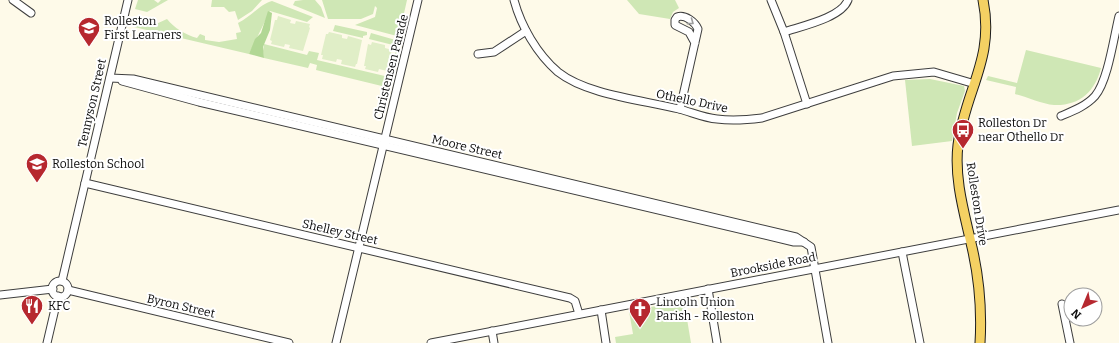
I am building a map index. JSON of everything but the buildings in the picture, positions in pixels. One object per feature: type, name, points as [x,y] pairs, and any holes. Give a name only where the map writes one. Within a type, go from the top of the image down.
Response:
[{"type":"main road","name":"Rolleston Drive","points":[[980,343],[979,288],[959,183],[957,155],[962,122],[976,84],[986,43],[986,22],[983,0]]},
{"type":"street","points":[[13,0],[31,13]]},
{"type":"street","name":"Tennyson Street","points":[[62,281],[128,0]]},
{"type":"street","name":"Christensen Parade","points":[[336,343],[418,0]]},
{"type":"street","name":"Othello Drive","points":[[514,0],[526,31],[538,51],[558,72],[589,89],[680,109],[714,119],[740,121],[762,118],[893,76],[908,73],[934,72],[976,84]]},
{"type":"street","points":[[771,0],[784,32],[807,104]]},
{"type":"street","points":[[784,32],[832,16],[845,7],[848,0]]},
{"type":"street","points":[[1061,116],[1082,107],[1098,92],[1104,77],[1119,16]]},
{"type":"street","points":[[478,54],[494,52],[526,31]]},
{"type":"street","points":[[680,109],[695,43]]},
{"type":"street","name":"Moore Street","points":[[110,78],[120,80],[133,79],[384,142],[796,236],[807,242],[811,247],[828,343]]},
{"type":"street","name":"Shelley Street","points":[[84,183],[570,298],[576,303],[578,314]]},
{"type":"street","name":"Brookside Road","points":[[432,343],[1119,210]]},
{"type":"street","points":[[902,252],[920,343]]},
{"type":"street","points":[[62,281],[66,284],[68,290],[65,295],[58,296],[52,289],[54,284],[62,281]]},
{"type":"street","points":[[0,296],[52,289]]},
{"type":"street","points":[[708,289],[717,343]]},
{"type":"street","name":"Byron Street","points":[[68,290],[289,343]]},
{"type":"street","points":[[47,343],[58,296]]},
{"type":"street","points":[[1062,304],[1070,343]]},
{"type":"street","points":[[601,310],[606,343]]},
{"type":"street","points":[[492,331],[494,343]]},
{"type":"green space","points":[[138,0],[154,0],[158,3],[161,0],[168,0],[147,12],[135,9]]},
{"type":"green space","points":[[212,0],[262,0],[252,11],[238,20],[235,11],[229,12],[224,7],[211,7]]},
{"type":"green space","points":[[315,0],[321,7],[325,18],[293,5],[295,1]]},
{"type":"green space","points":[[322,0],[407,0],[400,31],[396,28],[395,29],[399,34],[397,36],[355,25],[375,17],[377,8],[375,6],[373,14],[361,19],[328,19]]},
{"type":"green space","points":[[627,0],[675,0],[679,8],[673,12],[670,19],[639,14]]},
{"type":"green space","points":[[272,1],[313,17],[307,22],[270,11],[249,54],[134,27],[132,24],[133,19],[156,24],[167,19],[180,31],[189,35],[197,38],[200,34],[205,36],[205,40],[219,42],[237,39],[236,33],[241,32],[238,23],[263,5]]},
{"type":"green space","points":[[268,11],[272,13],[270,30],[263,47],[264,58],[249,54],[255,39],[261,33]]},
{"type":"green space","points":[[278,16],[291,20],[290,23],[295,24],[296,21],[310,24],[303,51],[289,48],[290,45],[285,44],[284,47],[271,44],[272,41],[270,40],[275,20],[277,20]]},
{"type":"green space","points":[[335,25],[367,32],[367,35],[363,36],[363,38],[333,31]]},
{"type":"green space","points":[[329,32],[342,35],[342,38],[347,39],[348,36],[362,40],[355,67],[341,64],[342,60],[337,59],[336,62],[322,59],[323,55],[321,55],[326,34]]},
{"type":"green space","points":[[371,33],[399,41],[390,88],[316,70],[317,65],[310,63],[308,68],[264,58],[264,44],[307,55],[309,51],[319,53],[317,60],[389,77],[397,46],[369,39]]},
{"type":"green space","points":[[372,42],[385,45],[385,48],[392,50],[387,71],[379,69],[378,72],[365,69],[366,66],[364,66],[368,44],[371,45]]},
{"type":"green space","points":[[1026,50],[1101,68],[1095,84],[1085,96],[1063,105],[1040,102],[1015,94],[1016,87],[986,80],[988,76],[1017,83]]},
{"type":"green space","points":[[930,79],[964,86],[965,91],[957,113],[952,141],[912,146],[905,80]]},
{"type":"green space","points":[[684,301],[691,343],[616,343],[615,337],[633,334],[629,311]]},
{"type":"place","name":"Rolleston First Learners","points":[[89,48]]},
{"type":"place","name":"Rolleston Dr near Othello Dr","points":[[963,150]]},
{"type":"place","name":"Rolleston School","points":[[37,184]]},
{"type":"place","name":"KFC","points":[[32,326]]},
{"type":"place","name":"Lincoln Union Parish - Rolleston","points":[[640,328]]}]
